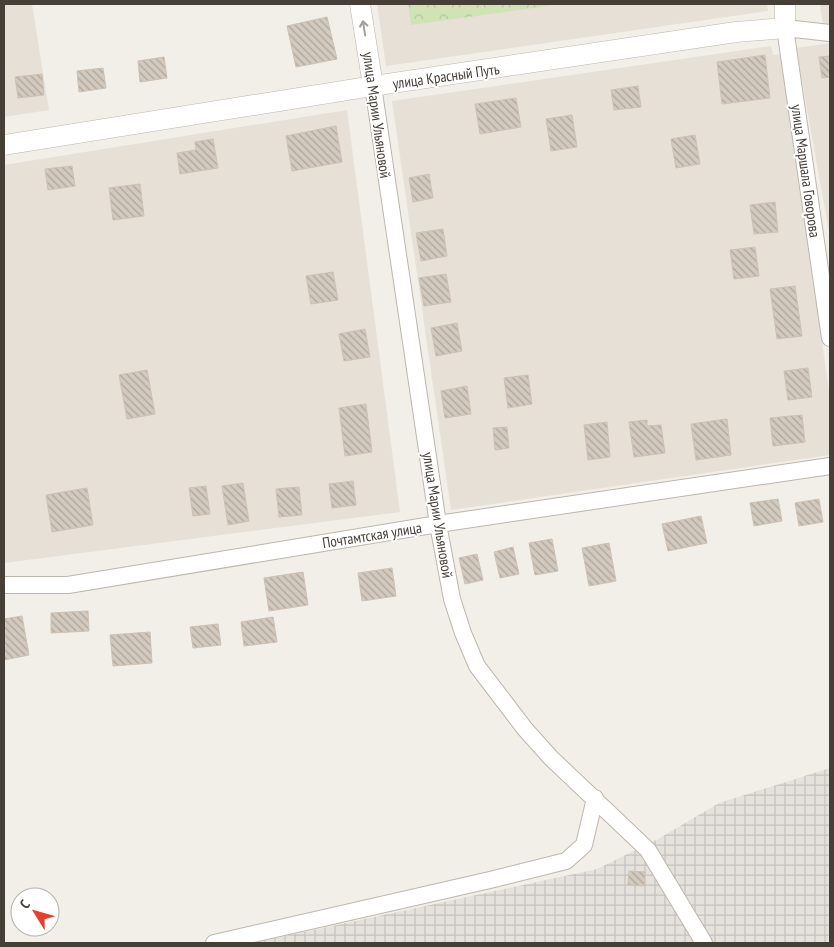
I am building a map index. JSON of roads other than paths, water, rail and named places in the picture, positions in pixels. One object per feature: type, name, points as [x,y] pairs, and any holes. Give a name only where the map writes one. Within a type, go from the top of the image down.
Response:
[{"type":"street","name":"улица Марии Ульяновой","points":[[360,4],[438,524],[452,599],[462,633],[477,666],[525,729],[551,758],[648,850],[704,943]]},
{"type":"street","name":"улица Маршала Говорова","points":[[785,4],[785,28],[830,338]]},
{"type":"street","name":"улица Красный Путь","points":[[4,145],[373,86],[736,32],[785,28],[830,32]]},
{"type":"street","name":"Почтамтская улица","points":[[4,585],[68,585],[438,524],[830,466]]},
{"type":"street","points":[[214,943],[566,861],[584,845],[595,798]]}]
